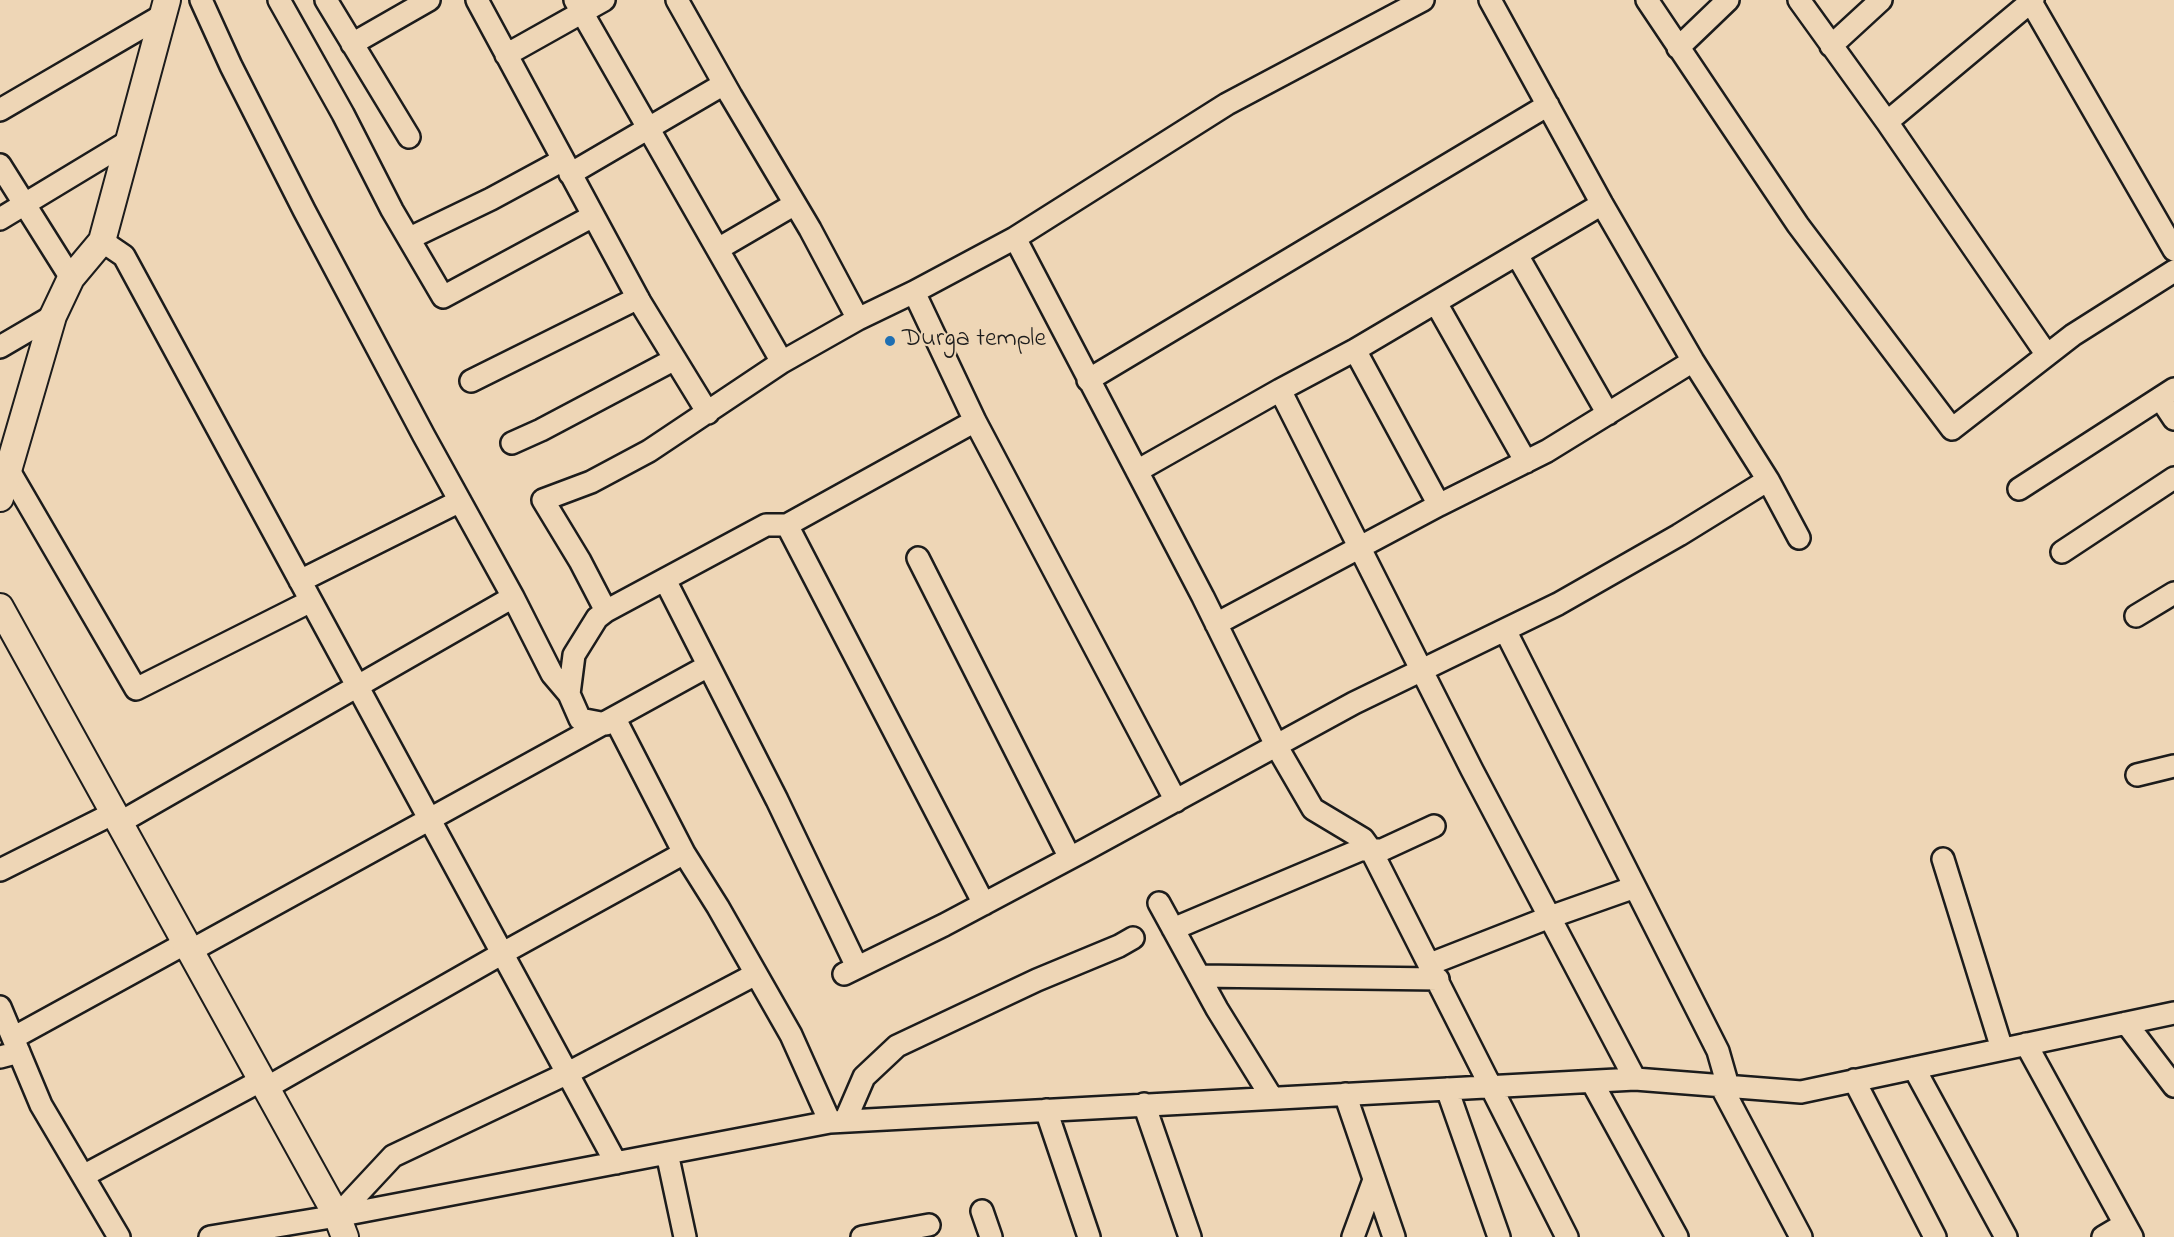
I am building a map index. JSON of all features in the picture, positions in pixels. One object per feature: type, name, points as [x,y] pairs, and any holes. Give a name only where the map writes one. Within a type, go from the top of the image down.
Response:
[{"type":"main road","points":[[0,498],[6,465],[53,316],[71,278],[102,241],[165,8]]},
{"type":"main road","points":[[0,607],[341,1226]]},
{"type":"street","points":[[201,0],[231,66],[304,210],[513,597],[552,674],[569,694],[580,719],[611,721]]},
{"type":"street","points":[[279,0],[343,114],[392,210],[443,297],[593,216]]},
{"type":"street","points":[[326,0],[409,137]]},
{"type":"street","points":[[352,44],[429,0]]},
{"type":"street","points":[[477,0],[638,298],[708,413]]},
{"type":"street","points":[[506,55],[579,6],[604,0]]},
{"type":"street","points":[[606,611],[580,561],[543,501],[591,482],[649,451],[782,362],[858,319],[1015,238],[1227,104],[1423,0]]},
{"type":"street","points":[[1490,0],[1602,204],[1693,361],[1768,480],[1799,538]]},
{"type":"street","points":[[1647,0],[1798,225],[1952,429],[2073,335],[2174,271]]},
{"type":"street","points":[[1678,48],[1728,0]]},
{"type":"street","points":[[1798,0],[1887,122],[2047,355]]},
{"type":"street","points":[[1831,46],[1881,0]]},
{"type":"street","points":[[680,1],[724,84],[795,204],[858,319]]},
{"type":"street","points":[[1887,122],[1938,77],[2032,1],[2174,250]]},
{"type":"street","points":[[579,6],[782,362]]},
{"type":"street","points":[[0,111],[165,8]]},
{"type":"street","points":[[410,238],[491,199],[650,129],[724,84]]},
{"type":"street","points":[[1088,380],[1548,105]]},
{"type":"street","points":[[0,219],[129,141]]},
{"type":"street","points":[[0,165],[71,278]]},
{"type":"street","points":[[718,249],[795,204]]},
{"type":"street","points":[[1137,471],[1355,350],[1602,204]]},
{"type":"street","points":[[1015,238],[1216,624],[1277,747],[1313,809],[1363,838],[1371,850],[1565,1236]]},
{"type":"street","points":[[102,241],[124,256],[616,1163]]},
{"type":"street","points":[[1517,255],[1608,414]]},
{"type":"street","points":[[914,292],[975,421],[1176,801]]},
{"type":"street","points":[[471,381],[638,298]]},
{"type":"street","points":[[1436,303],[1526,462]]},
{"type":"street","points":[[0,347],[53,316]]},
{"type":"street","points":[[1355,350],[1439,505]]},
{"type":"street","points":[[512,443],[675,359]]},
{"type":"street","points":[[1216,624],[1439,505],[1526,462],[1693,361]]},
{"type":"street","points":[[1280,390],[1421,672],[1635,1079]]},
{"type":"street","points":[[2019,489],[2167,394],[2174,419]]},
{"type":"street","points":[[569,694],[574,655],[597,618],[606,611],[766,525],[787,525],[975,421]]},
{"type":"street","points":[[6,465],[136,689],[312,601]]},
{"type":"street","points":[[2062,552],[2174,478]]},
{"type":"street","points":[[665,580],[777,800],[851,971],[984,904],[1277,747],[1354,703],[1558,604],[1679,535],[1768,480]]},
{"type":"street","points":[[300,581],[460,501]]},
{"type":"street","points":[[787,525],[984,904]]},
{"type":"street","points":[[918,558],[1070,858]]},
{"type":"street","points":[[2136,616],[2174,593]]},
{"type":"street","points":[[0,870],[117,818],[358,686],[513,597]]},
{"type":"street","points":[[1505,630],[1718,1050],[1725,1086],[1801,1237]]},
{"type":"street","points":[[11,1049],[188,946],[611,721],[708,666]]},
{"type":"street","points":[[611,721],[684,854],[756,974],[838,1121]]},
{"type":"street","points":[[2137,775],[2174,766]]},
{"type":"street","points":[[1173,929],[1360,850],[1382,850],[1434,826]]},
{"type":"street","points":[[83,1176],[264,1084],[684,854]]},
{"type":"street","points":[[1943,859],[2002,1049]]},
{"type":"street","points":[[1199,976],[1434,972],[1550,917],[1635,886]]},
{"type":"street","points":[[1159,903],[1217,1009],[1272,1098]]},
{"type":"street","points":[[838,1121],[864,1077],[897,1046],[1133,938]]},
{"type":"street","points":[[341,1226],[393,1156],[568,1073],[756,974]]},
{"type":"street","points":[[0,1007],[11,1049],[41,1105],[119,1237]]},
{"type":"street","points":[[210,1237],[341,1226],[616,1163],[838,1121],[1635,1079],[1801,1092],[2174,1013]]},
{"type":"street","points":[[2126,1023],[2174,1086]]},
{"type":"street","points":[[2026,1044],[2128,1230],[2103,1237]]},
{"type":"street","points":[[1914,1068],[2006,1237]]},
{"type":"street","points":[[1854,1080],[1935,1237]]},
{"type":"street","points":[[1592,1082],[1677,1237]]},
{"type":"street","points":[[1447,1089],[1499,1237]]},
{"type":"street","points":[[1345,1094],[1394,1237]]},
{"type":"street","points":[[1144,1104],[1190,1237]]},
{"type":"street","points":[[1046,1110],[1089,1237]]},
{"type":"street","points":[[667,1153],[685,1237]]},
{"type":"street","points":[[1353,1237],[1374,1180]]},
{"type":"street","points":[[982,1211],[991,1237]]},
{"type":"street","points":[[862,1237],[929,1225]]},
{"type":"place","name":"Durga temple","points":[[890,341]]}]
